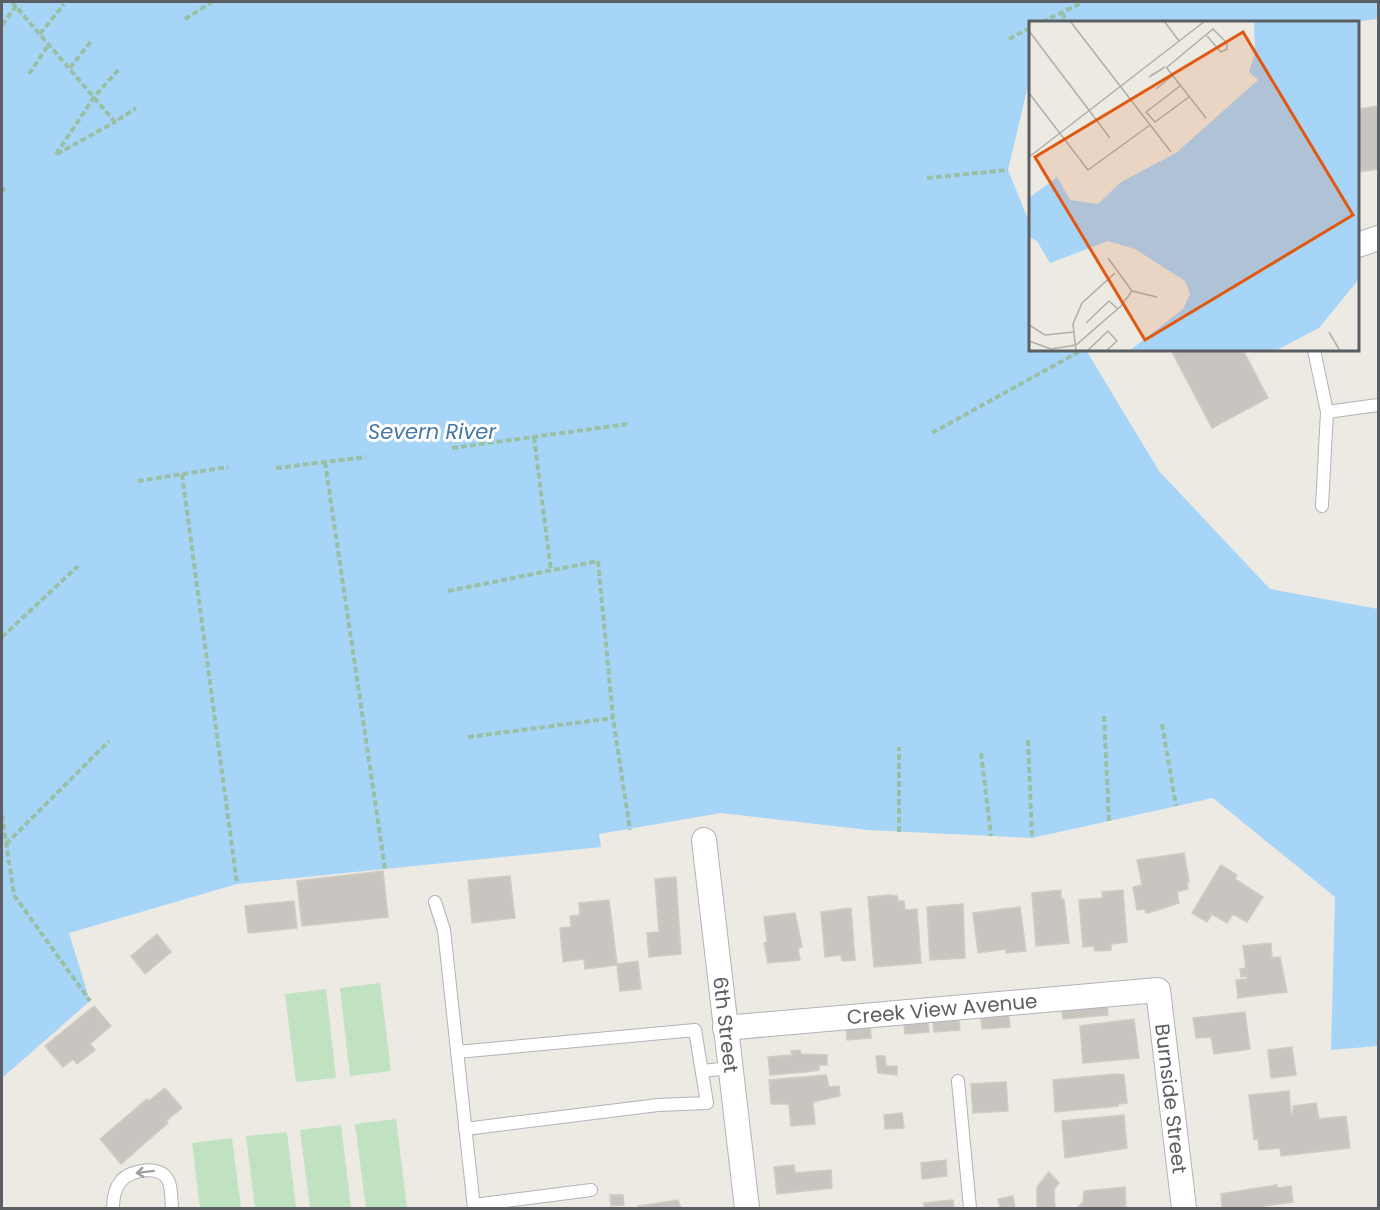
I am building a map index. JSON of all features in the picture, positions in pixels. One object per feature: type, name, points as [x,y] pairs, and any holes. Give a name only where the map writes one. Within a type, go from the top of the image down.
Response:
[{"type":"street","points":[[1359,245],[1378,238]]},
{"type":"street","name":"6th Street","points":[[704,840],[747,1209]]},
{"type":"street","name":"Creek View Avenue","points":[[725,1028],[1158,990]]},
{"type":"street","name":"Burnside Street","points":[[1158,990],[1184,1209]]},
{"type":"lane","points":[[1314,351],[1327,412],[1322,506]]},
{"type":"lane","points":[[1327,412],[1378,405]]},
{"type":"lane","points":[[435,902],[444,930],[474,1207],[591,1190]]},
{"type":"lane","points":[[457,1052],[695,1030],[707,1103],[658,1105],[465,1129]]},
{"type":"lane","points":[[702,1071],[730,1068]]},
{"type":"lane","points":[[958,1081],[970,1209]]},
{"type":"lane","points":[[113,1209],[115,1192],[121,1181],[128,1175],[149,1170],[161,1172],[168,1180],[172,1209]]},
{"type":"path","points":[[12,2],[115,122]]},
{"type":"path","points":[[185,19],[212,2]]},
{"type":"path","points":[[1044,21],[1083,2]]},
{"type":"path","points":[[40,34],[64,4]]},
{"type":"path","points":[[2,25],[16,6]]},
{"type":"path","points":[[1062,13],[1066,21]]},
{"type":"path","points":[[1010,39],[1029,29]]},
{"type":"path","points":[[70,68],[92,40]]},
{"type":"path","points":[[29,74],[49,44]]},
{"type":"path","points":[[119,69],[95,96],[56,154],[136,108]]},
{"type":"path","points":[[927,177],[1008,170]]},
{"type":"path","points":[[932,434],[1080,351]]},
{"type":"path","points":[[452,448],[628,424]]},
{"type":"path","points":[[534,437],[551,571]]},
{"type":"path","points":[[276,468],[366,457]]},
{"type":"path","points":[[325,462],[385,869]]},
{"type":"path","points":[[138,481],[228,467]]},
{"type":"path","points":[[182,474],[237,884]]},
{"type":"path","points":[[448,591],[598,561],[613,718],[630,830]]},
{"type":"path","points":[[2,637],[78,566]]},
{"type":"path","points":[[1104,716],[1108,821]]},
{"type":"path","points":[[468,737],[613,718]]},
{"type":"path","points":[[1162,724],[1176,806]]},
{"type":"path","points":[[1028,740],[1032,838]]},
{"type":"path","points":[[6,844],[109,741]]},
{"type":"path","points":[[899,747],[899,832]]},
{"type":"path","points":[[981,753],[991,836]]},
{"type":"path","points":[[2,815],[15,895],[90,1000]]},
{"type":"green space","points":[[380,983],[391,1071],[350,1076],[340,988]]},
{"type":"green space","points":[[326,989],[336,1078],[296,1082],[285,994]]},
{"type":"green space","points":[[396,1119],[407,1208],[366,1208],[355,1124]]},
{"type":"green space","points":[[341,1125],[351,1208],[310,1208],[300,1130]]},
{"type":"green space","points":[[287,1132],[296,1208],[255,1208],[246,1136]]},
{"type":"green space","points":[[232,1138],[241,1208],[200,1208],[192,1143]]},
{"type":"water","name":"Severn River","points":[[2,2],[1378,2],[1378,19],[1359,21],[1029,21],[1029,89],[1008,170],[1029,222],[1029,351],[1087,351],[1159,471],[1270,589],[1378,609],[1378,1046],[1331,1050],[1335,897],[1213,798],[1032,838],[868,830],[721,813],[599,834],[601,847],[237,884],[69,933],[90,1001],[2,1078]]},
{"type":"building","points":[[1378,106],[1378,169],[1359,172],[1359,109]]},
{"type":"building","points":[[1172,351],[1244,351],[1268,398],[1212,428]]},
{"type":"building","points":[[1184,853],[1189,882],[1187,883],[1188,889],[1177,892],[1179,903],[1148,913],[1145,909],[1137,910],[1133,887],[1142,885],[1137,860]]},
{"type":"building","points":[[1221,865],[1237,875],[1235,879],[1263,897],[1247,922],[1233,914],[1227,923],[1212,914],[1207,922],[1192,913]]},
{"type":"building","points":[[383,871],[388,917],[302,926],[297,881]]},
{"type":"building","points":[[510,876],[515,918],[472,923],[468,880]]},
{"type":"building","points":[[676,877],[681,954],[649,957],[647,933],[659,932],[655,879]]},
{"type":"building","points":[[1061,890],[1069,943],[1036,946],[1032,893]]},
{"type":"building","points":[[1123,890],[1127,942],[1111,944],[1111,950],[1095,951],[1094,946],[1083,947],[1079,900],[1103,898],[1102,892]]},
{"type":"building","points":[[897,896],[898,901],[904,901],[905,910],[917,909],[921,963],[874,967],[868,897]]},
{"type":"building","points":[[609,900],[617,964],[638,961],[641,989],[620,991],[617,965],[585,969],[584,959],[563,962],[560,928],[571,927],[570,916],[580,915],[579,903]]},
{"type":"building","points":[[294,901],[297,928],[248,933],[245,906]]},
{"type":"building","points":[[963,904],[965,958],[930,960],[927,907]]},
{"type":"building","points":[[1020,907],[1026,951],[1006,953],[1006,949],[978,953],[973,913]]},
{"type":"building","points":[[851,908],[855,960],[842,961],[841,955],[825,957],[821,912]]},
{"type":"building","points":[[795,913],[802,947],[798,948],[800,960],[768,963],[764,943],[767,942],[764,917]]},
{"type":"building","points":[[157,934],[171,952],[145,974],[131,956]]},
{"type":"building","points":[[1271,943],[1272,958],[1280,957],[1287,992],[1238,998],[1236,980],[1247,979],[1247,976],[1241,977],[1240,969],[1246,968],[1243,946]]},
{"type":"building","points":[[1107,1001],[1108,1015],[1063,1019],[1061,1004]]},
{"type":"building","points":[[94,1006],[111,1026],[90,1044],[95,1050],[77,1064],[73,1059],[63,1067],[45,1046]]},
{"type":"building","points":[[1008,1006],[1010,1027],[982,1029],[980,1008]]},
{"type":"building","points":[[958,1011],[960,1030],[934,1032],[932,1013]]},
{"type":"building","points":[[1245,1012],[1250,1049],[1214,1054],[1211,1037],[1196,1038],[1193,1018]]},
{"type":"building","points":[[927,1014],[929,1032],[905,1034],[903,1016]]},
{"type":"building","points":[[1134,1019],[1139,1058],[1083,1063],[1080,1026]]},
{"type":"building","points":[[870,1023],[871,1038],[847,1040],[846,1026]]},
{"type":"building","points":[[1292,1047],[1296,1075],[1271,1078],[1268,1050]]},
{"type":"building","points":[[800,1050],[801,1054],[827,1055],[827,1065],[819,1065],[819,1070],[770,1075],[768,1057],[792,1055],[791,1051]]},
{"type":"building","points":[[876,1056],[885,1056],[886,1066],[897,1066],[897,1075],[878,1073]]},
{"type":"building","points":[[826,1075],[829,1087],[839,1086],[840,1096],[813,1102],[815,1124],[791,1126],[789,1104],[771,1104],[769,1080]]},
{"type":"building","points":[[1124,1075],[1127,1103],[1118,1104],[1118,1106],[1055,1112],[1053,1080]]},
{"type":"building","points":[[1006,1082],[1008,1111],[973,1113],[971,1084]]},
{"type":"building","points":[[165,1088],[182,1108],[121,1164],[100,1139],[147,1099],[149,1101]]},
{"type":"building","points":[[1289,1091],[1291,1115],[1293,1106],[1316,1103],[1319,1119],[1346,1116],[1350,1148],[1281,1156],[1280,1148],[1259,1150],[1258,1139],[1254,1140],[1249,1095]]},
{"type":"building","points":[[902,1113],[904,1128],[885,1129],[884,1115]]},
{"type":"building","points":[[1124,1115],[1127,1148],[1065,1158],[1062,1121]]},
{"type":"building","points":[[946,1160],[947,1176],[922,1179],[921,1163]]},
{"type":"building","points":[[794,1165],[795,1173],[831,1170],[832,1188],[777,1194],[774,1167]]},
{"type":"building","points":[[1049,1172],[1059,1183],[1054,1189],[1055,1208],[1037,1208],[1037,1187]]},
{"type":"building","points":[[1277,1185],[1277,1188],[1291,1186],[1293,1202],[1265,1206],[1265,1208],[1222,1208],[1221,1194]]},
{"type":"building","points":[[1125,1187],[1126,1208],[1077,1208],[1083,1202],[1084,1191]]},
{"type":"building","points":[[610,1195],[623,1195],[624,1205],[611,1206]]},
{"type":"building","points":[[1013,1196],[1015,1208],[1000,1208],[998,1199]]},
{"type":"building","points":[[678,1200],[681,1208],[639,1208],[638,1206]]},
{"type":"building","points":[[953,1200],[954,1208],[924,1208],[924,1203]]}]
